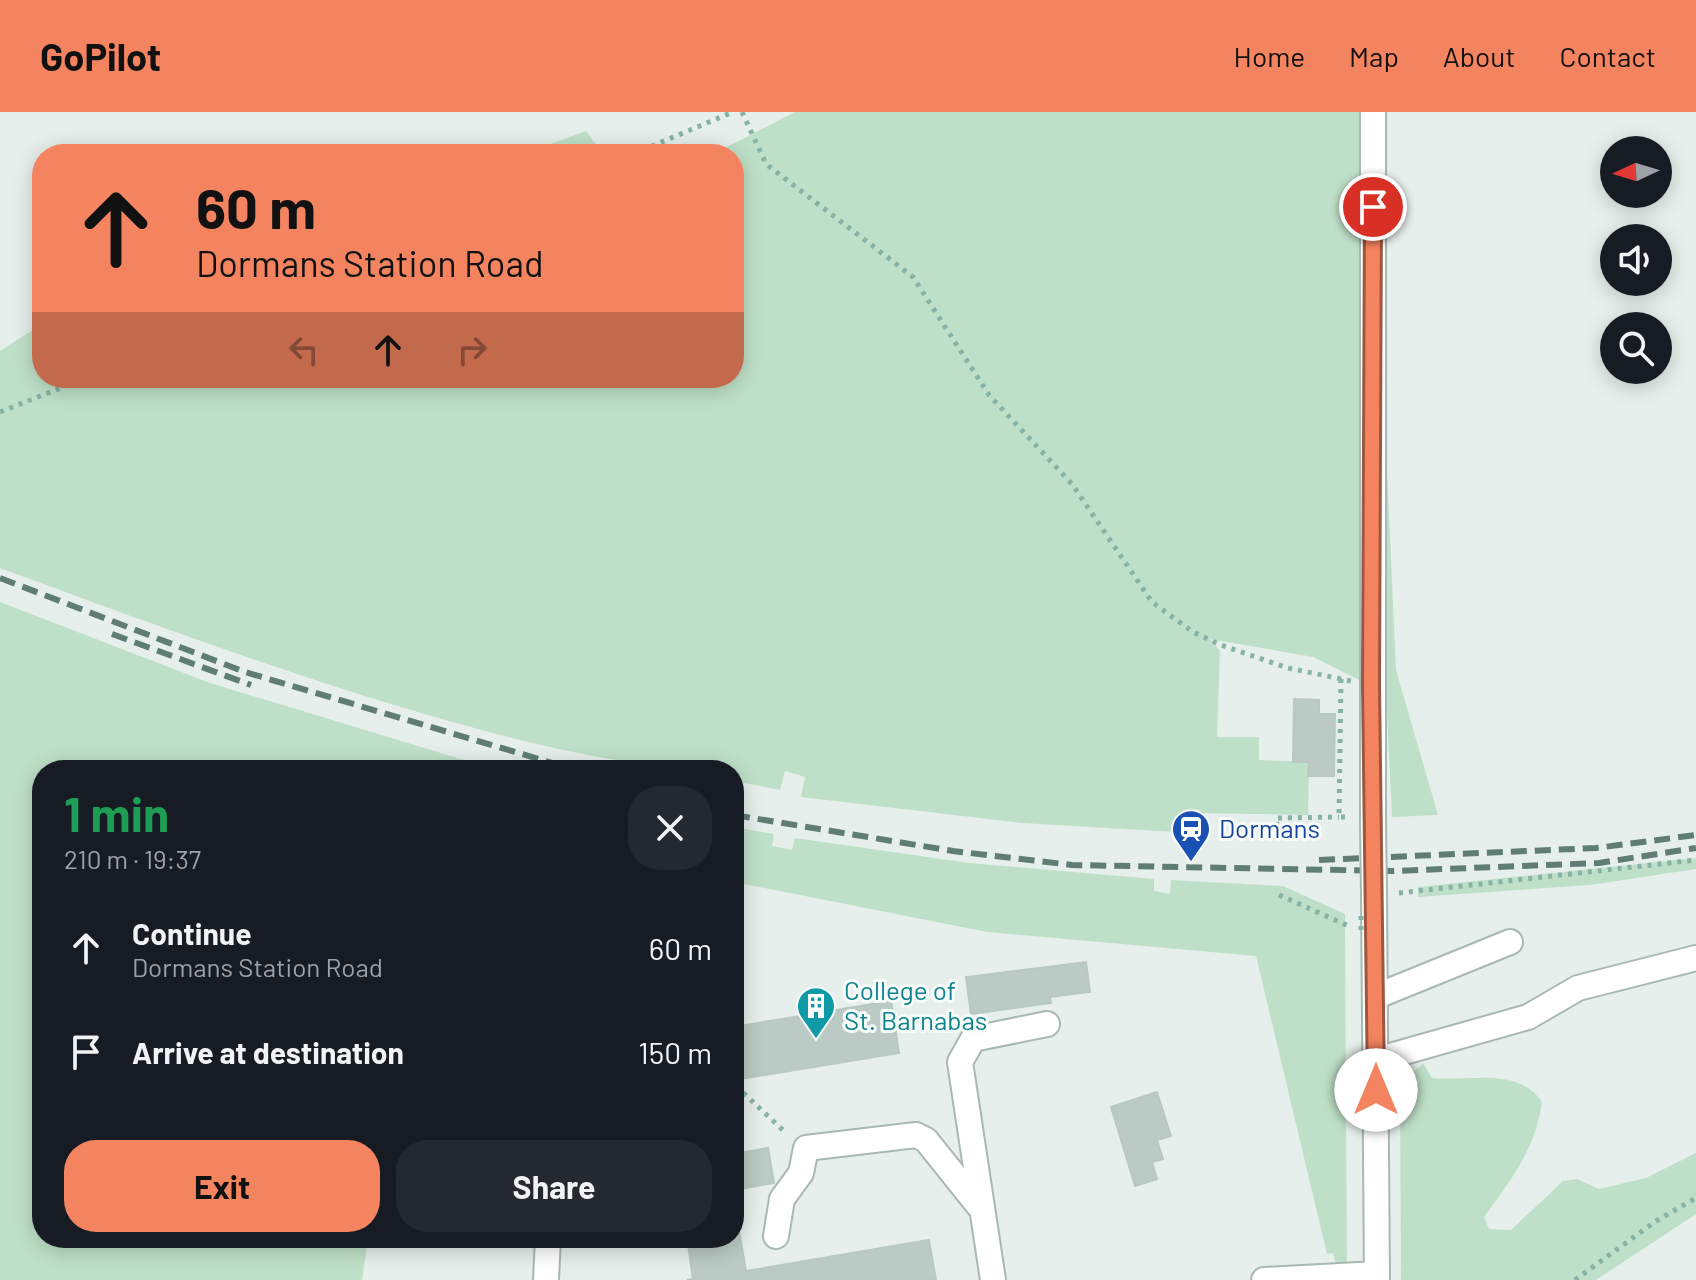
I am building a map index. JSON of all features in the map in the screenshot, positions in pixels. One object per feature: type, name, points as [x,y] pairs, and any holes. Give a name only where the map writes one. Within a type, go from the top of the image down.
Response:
[{"type":"street","points":[[1264,1280],[1377,1277],[1377,996],[1368,932],[1373,823],[1373,112]]},
{"type":"street","points":[[1377,996],[1510,942]]},
{"type":"street","points":[[1376,1060],[1528,1017],[1578,988],[1696,958]]},
{"type":"street","points":[[993,1280],[960,1062],[973,1039],[1047,1024]]},
{"type":"street","points":[[776,1236],[782,1199],[801,1173],[806,1148],[916,1135],[926,1140],[980,1207]]},
{"type":"street","points":[[546,1280],[548,1248]]},
{"type":"path","points":[[657,144],[733,112]]},
{"type":"path","points":[[742,112],[766,164],[913,277],[959,343],[989,395],[1072,484],[1152,602],[1193,632],[1221,645],[1288,668],[1341,679],[1342,817],[1276,818],[1277,826]]},
{"type":"path","points":[[0,412],[61,388]]},
{"type":"path","points":[[1399,893],[1696,860]]},
{"type":"path","points":[[1279,895],[1368,932]]},
{"type":"path","points":[[744,1094],[769,1120],[806,1148]]},
{"type":"path","points":[[1575,1280],[1656,1221],[1696,1198]]},
{"type":"green space","points":[[795,112],[1385,112],[1380,312],[1396,670],[1438,815],[1392,817],[1386,693],[1313,657],[1210,639],[1220,651],[1217,737],[1259,737],[1259,760],[1309,762],[1308,815],[1194,813],[1193,833],[1022,823],[801,797],[805,777],[785,771],[780,790],[744,783],[744,760],[614,760],[442,719],[249,658],[0,568],[0,351],[32,330],[32,388],[744,388],[744,144],[733,144]]},
{"type":"green space","points":[[586,131],[596,144],[551,144]]},
{"type":"green space","points":[[0,602],[210,683],[464,760],[32,760],[32,1248],[367,1248],[362,1280],[0,1280]]},
{"type":"green space","points":[[744,829],[774,834],[772,846],[792,850],[795,838],[969,863],[1154,879],[1154,891],[1170,894],[1171,880],[1283,886],[1345,914],[1347,1280],[1340,1280],[1333,1253],[1327,1254],[1256,956],[987,932],[744,884]]},
{"type":"green space","points":[[1696,858],[1696,869],[1590,885],[1418,897],[1418,887]]},
{"type":"green space","points":[[1423,1063],[1432,1078],[1506,1080],[1532,1091],[1542,1102],[1528,1149],[1484,1217],[1489,1229],[1511,1230],[1563,1181],[1577,1179],[1599,1189],[1646,1178],[1696,1153],[1696,1214],[1596,1280],[1401,1280],[1400,1085]]},
{"type":"building","name":"Dormans","points":[[1294,699],[1319,700],[1319,714],[1335,714],[1334,776],[1308,776],[1309,762],[1293,762]]},
{"type":"building","points":[[1086,962],[1090,992],[1050,997],[1051,1003],[971,1014],[966,977]]},
{"type":"building","name":"College of St. Barnabas","points":[[891,1001],[899,1053],[744,1078],[744,1025]]},
{"type":"building","points":[[1157,1092],[1171,1136],[1157,1140],[1163,1159],[1152,1162],[1157,1179],[1135,1186],[1111,1107]]},
{"type":"building","points":[[768,1148],[774,1183],[744,1188],[744,1152]]},
{"type":"building","points":[[929,1240],[936,1280],[687,1280],[693,1279],[688,1248],[742,1248],[746,1271]]},
{"type":"railway","points":[[0,578],[245,672],[542,760]]},
{"type":"railway","points":[[112,634],[251,685]]},
{"type":"railway","points":[[744,817],[953,851],[1072,865],[1393,871],[1599,863],[1696,848]]},
{"type":"railway","points":[[1319,860],[1596,848],[1696,835]]},
{"type":"place","name":"Dormans","points":[[1191,863]]},
{"type":"place","name":"College of St. Barnabas","points":[[816,1040]]},
{"type":"route","points":[[1373,207],[1371,685],[1376,1090]]}]
